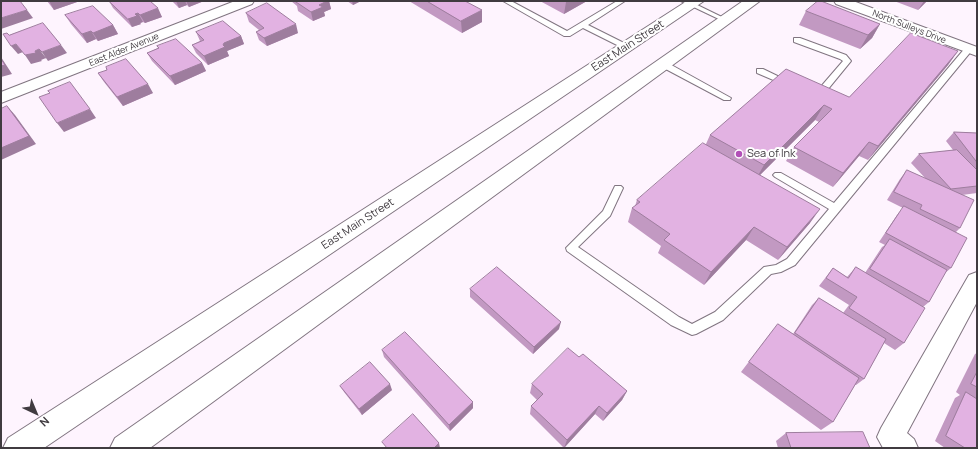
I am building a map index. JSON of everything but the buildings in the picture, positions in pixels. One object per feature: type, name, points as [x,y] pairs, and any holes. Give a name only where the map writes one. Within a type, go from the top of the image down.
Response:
[{"type":"main road","points":[[125,448],[753,1]]},
{"type":"main road","name":"East Main Street","points":[[18,448],[628,47],[691,2]]},
{"type":"street","name":"East Alder Avenue","points":[[1,98],[247,1]]},
{"type":"street","name":"North Sulleys Drive","points":[[841,1],[973,51]]},
{"type":"street","points":[[898,442],[977,281]]},
{"type":"lane","points":[[506,1],[567,34],[622,1]]},
{"type":"lane","points":[[691,2],[725,20]]},
{"type":"lane","points":[[583,25],[628,47]]},
{"type":"lane","points":[[797,40],[843,57],[847,61],[821,92],[814,93],[807,90]]},
{"type":"lane","points":[[618,188],[607,213],[571,248],[675,321],[692,330],[719,316],[768,270],[777,269],[791,262],[835,208],[973,51]]},
{"type":"lane","points":[[663,64],[727,98]]},
{"type":"lane","points":[[760,70],[793,85]]},
{"type":"lane","points":[[778,175],[835,208]]},
{"type":"place","name":"Sea of Ink","points":[[739,154]]}]
